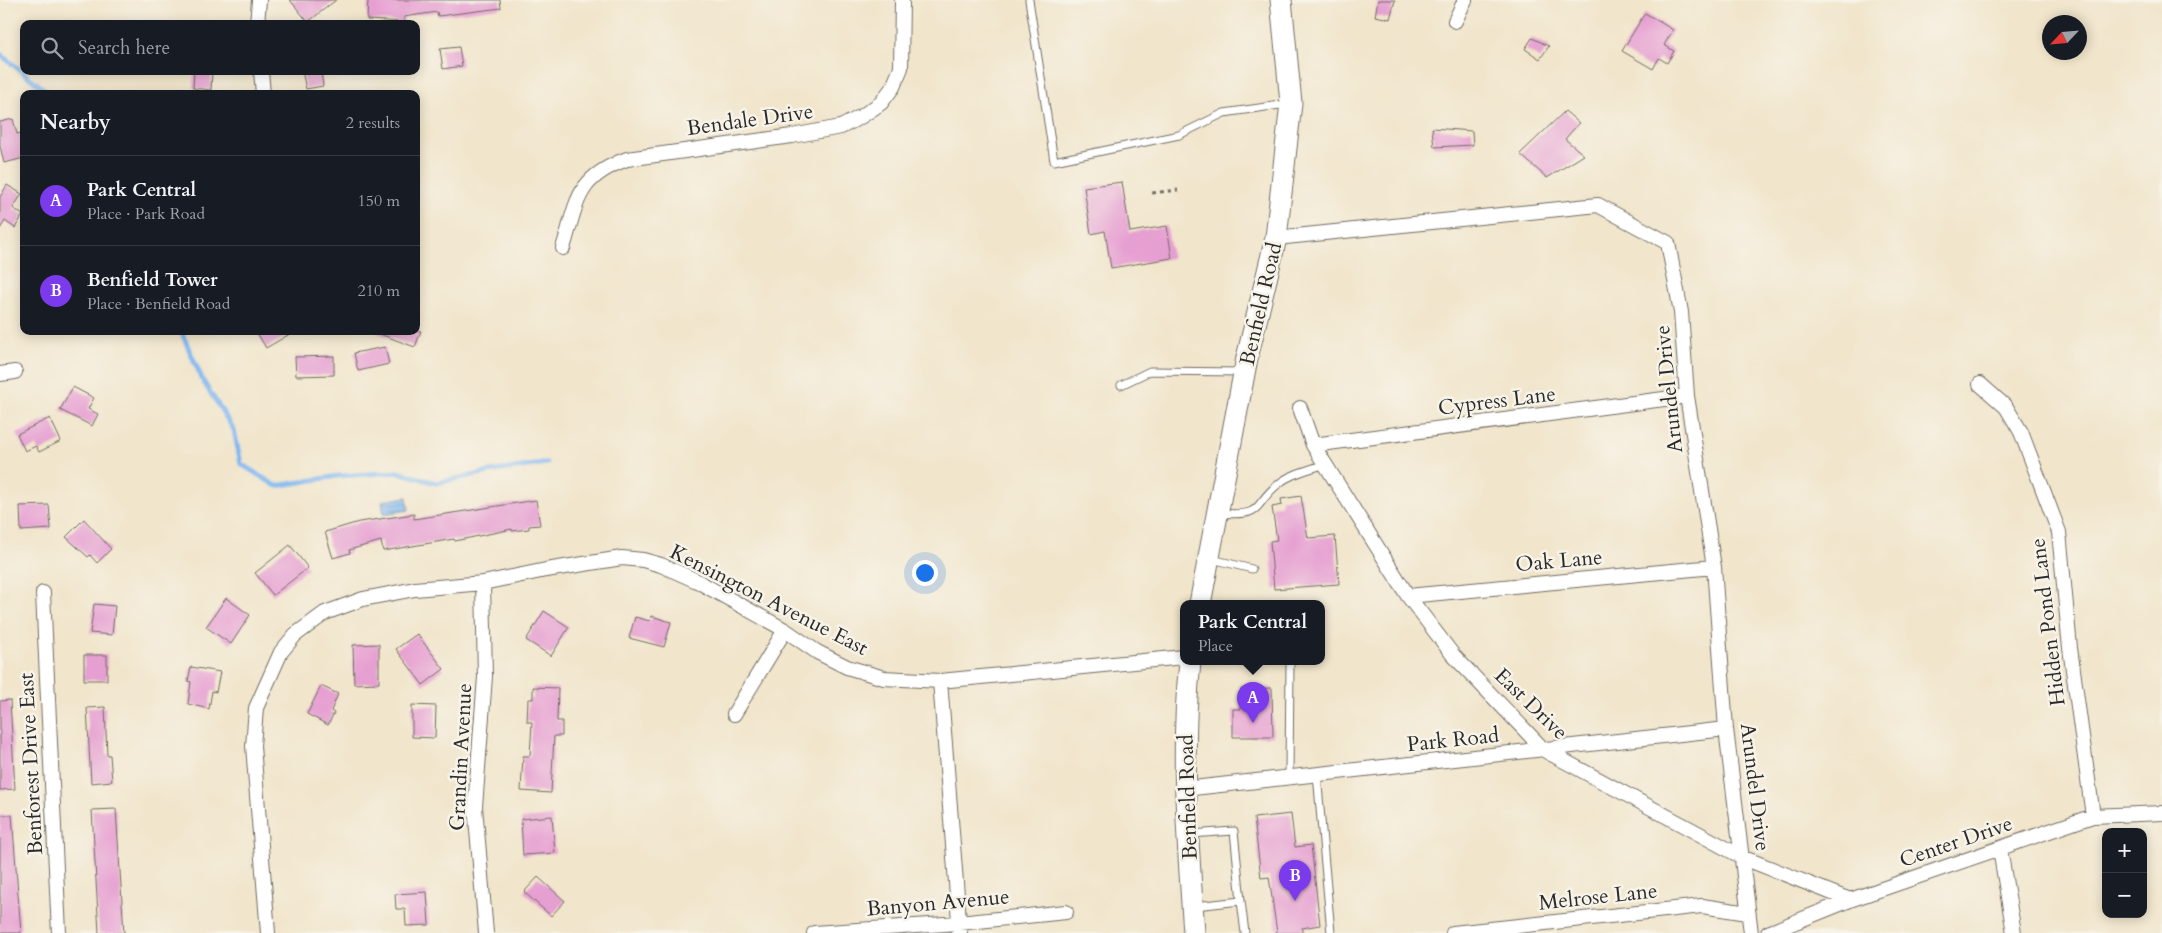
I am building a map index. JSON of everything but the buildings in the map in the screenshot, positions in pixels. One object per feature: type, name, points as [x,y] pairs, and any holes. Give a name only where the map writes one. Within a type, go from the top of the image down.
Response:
[{"type":"main road","name":"Benfield Road","points":[[1201,600],[1245,372],[1276,238],[1291,103],[1281,0]]},
{"type":"main road","name":"Benfield Road","points":[[1190,665],[1184,789],[1194,933]]},
{"type":"street","points":[[258,20],[259,0]]},
{"type":"street","name":"Bendale Drive","points":[[564,248],[584,186],[609,165],[627,158],[792,136],[841,127],[881,103],[893,87],[901,68],[902,0]]},
{"type":"street","points":[[1455,21],[1465,0]]},
{"type":"street","points":[[262,75],[263,90]]},
{"type":"street","name":"Arundel Drive","points":[[1276,238],[1598,205],[1668,243],[1681,312],[1687,396],[1714,567],[1726,729],[1744,858],[1751,933]]},
{"type":"street","points":[[0,374],[14,372]]},
{"type":"street","name":"Hidden Pond Lane","points":[[1980,384],[2006,407],[2021,432],[2059,532],[2070,648],[2093,816]]},
{"type":"street","name":"Cypress Lane","points":[[1313,445],[1687,396]]},
{"type":"street","name":"East Drive","points":[[1300,408],[1313,445],[1408,596],[1453,655],[1544,750],[1744,858],[1850,900]]},
{"type":"street","name":"Kensington Avenue East","points":[[268,933],[253,756],[253,723],[263,690],[281,652],[300,631],[325,613],[363,599],[406,591],[483,583],[606,560],[643,560],[661,565],[697,581],[785,630],[816,652],[847,667],[884,678],[940,681],[1180,657]]},
{"type":"street","name":"Oak Lane","points":[[1408,596],[1714,567]]},
{"type":"street","name":"Grandin Avenue","points":[[483,583],[485,677],[475,807],[486,933]]},
{"type":"street","name":"Benforest Drive East","points":[[43,593],[59,933]]},
{"type":"street","points":[[734,714],[785,630]]},
{"type":"street","points":[[940,681],[960,928]]},
{"type":"street","name":"Park Road","points":[[1184,789],[1726,729]]},
{"type":"street","name":"Center Drive","points":[[1768,933],[1850,900],[2093,816],[2162,813]]},
{"type":"street","points":[[2000,849],[2014,933]]},
{"type":"street","name":"Melrose Lane","points":[[1453,933],[1702,906],[1748,913]]},
{"type":"street","name":"Banyon Avenue","points":[[814,933],[960,928],[1066,912]]},
{"type":"lane","points":[[1029,0],[1054,161],[1179,135],[1224,113],[1291,103]]},
{"type":"lane","points":[[1121,385],[1150,371],[1245,372]]},
{"type":"lane","points":[[1218,513],[1241,515],[1257,510],[1281,481],[1325,464]]},
{"type":"lane","points":[[1209,558],[1252,568]]},
{"type":"lane","points":[[1289,777],[1290,665]]},
{"type":"lane","points":[[1317,774],[1331,933]]},
{"type":"lane","points":[[1188,835],[1234,830],[1245,933]]},
{"type":"lane","points":[[1192,906],[1241,901]]},
{"type":"path","points":[[1152,193],[1178,190]]},
{"type":"water","points":[[407,497],[409,510],[384,514],[382,501]]},
{"type":"waterway","points":[[0,54],[20,70]]},
{"type":"waterway","points":[[26,75],[45,90]]},
{"type":"waterway","points":[[183,335],[203,381],[234,430],[241,464],[276,486],[338,476],[398,472],[436,483],[547,463]]},
{"type":"place","name":"Park Central","points":[[1253,723]]},
{"type":"place","name":"Benfield Tower","points":[[1295,901]]}]
